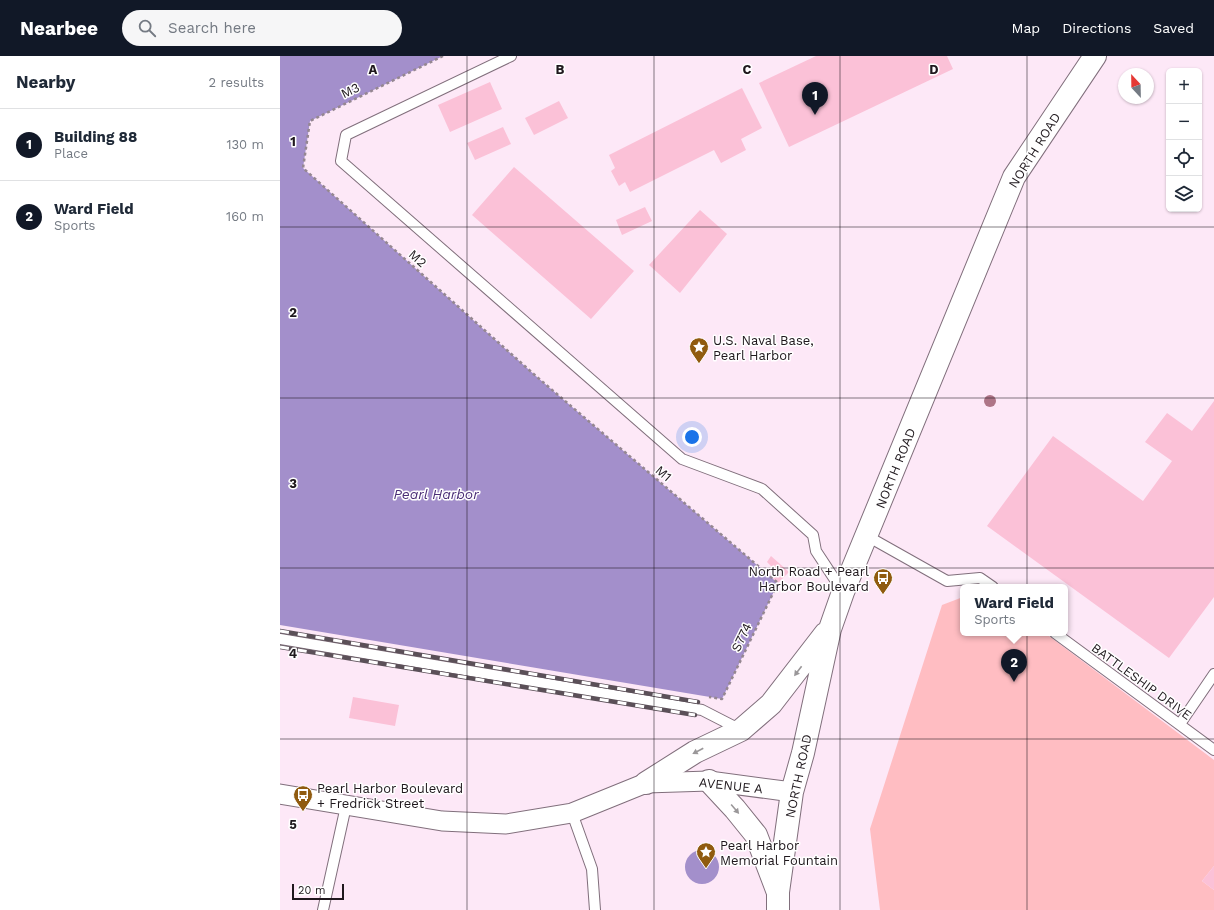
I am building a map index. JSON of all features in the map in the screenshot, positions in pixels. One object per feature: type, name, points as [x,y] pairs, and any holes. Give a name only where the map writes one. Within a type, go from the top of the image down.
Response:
[{"type":"street","name":"NORTH ROAD","points":[[778,901],[792,792],[830,629],[843,592],[1014,177],[1095,56]]},
{"type":"street","points":[[280,794],[442,821],[506,824],[572,813],[646,783],[695,752],[741,730],[771,704],[830,629]]},
{"type":"street","points":[[709,781],[735,809],[756,835],[778,901]]},
{"type":"street","name":"AVENUE A","points":[[646,783],[709,781],[792,792]]},
{"type":"lane","points":[[511,56],[346,135],[341,161],[682,459],[762,489],[813,535],[816,551],[843,592]]},
{"type":"lane","points":[[867,536],[947,581],[980,578],[989,584]]},
{"type":"lane","name":"BATTLESHIP DRIVE","points":[[1059,636],[1214,750]]},
{"type":"lane","points":[[280,639],[702,710],[741,730]]},
{"type":"lane","points":[[1180,724],[1214,674]]},
{"type":"lane","points":[[323,910],[346,806]]},
{"type":"lane","points":[[572,813],[592,869],[595,910]]},
{"type":"path","name":"M3","points":[[306,146],[310,121],[443,56]]},
{"type":"path","name":"M2","points":[[306,146],[303,168],[537,377]]},
{"type":"path","name":"M1","points":[[537,377],[778,584]]},
{"type":"path","name":"S774","points":[[706,696],[722,699],[778,584]]},
{"type":"shaded area","points":[[960,598],[960,636],[1049,636],[1214,760],[1214,866],[1202,881],[1214,890],[1214,910],[880,910],[870,829],[942,605]]},
{"type":"water","name":"Pearl Harbor","points":[[280,56],[443,56],[310,121],[303,168],[537,377],[778,583],[722,699],[280,625]]},
{"type":"water","name":"Pearl Harbor Memorial Fountain","points":[[702,850],[714,855],[719,867],[714,879],[702,884],[690,879],[685,867],[690,855]]},
{"type":"building","points":[[816,56],[947,56],[953,69],[789,147],[759,83]]},
{"type":"building","points":[[490,82],[502,109],[450,132],[438,105]]},
{"type":"building","points":[[742,88],[762,128],[741,139],[746,150],[721,163],[714,150],[630,192],[625,182],[619,186],[611,171],[615,168],[609,155]]},
{"type":"building","points":[[559,101],[568,118],[534,135],[525,118]]},
{"type":"building","points":[[503,127],[511,144],[475,160],[467,143]]},
{"type":"building","points":[[514,167],[634,271],[591,319],[472,215]]},
{"type":"building","points":[[645,207],[652,221],[622,235],[616,220]]},
{"type":"building","points":[[700,210],[727,234],[680,293],[649,265]]},
{"type":"building","points":[[1214,401],[1214,597],[1169,658],[987,526],[1053,436],[1143,501],[1172,461],[1145,442],[1167,413],[1192,431]]},
{"type":"building","points":[[771,556],[789,572],[778,583],[773,579],[778,573],[767,562]]},
{"type":"building","points":[[353,697],[399,705],[395,726],[349,718]]},
{"type":"building","points":[[1214,866],[1214,890],[1202,881]]},
{"type":"railway","points":[[280,631],[698,702]]},
{"type":"railway","points":[[280,647],[695,715]]},
{"type":"place","name":"Building 88","points":[[815,115]]},
{"type":"place","name":"U.S. Naval Base, Pearl Harbor","points":[[699,364]]},
{"type":"place","name":"North Road + Pearl Harbor Boulevard","points":[[883,595]]},
{"type":"place","name":"Ward Field","points":[[1014,682]]},
{"type":"place","name":"Pearl Harbor Boulevard + Fredrick Street","points":[[303,812]]},
{"type":"place","name":"Pearl Harbor Memorial Fountain","points":[[706,869]]}]
